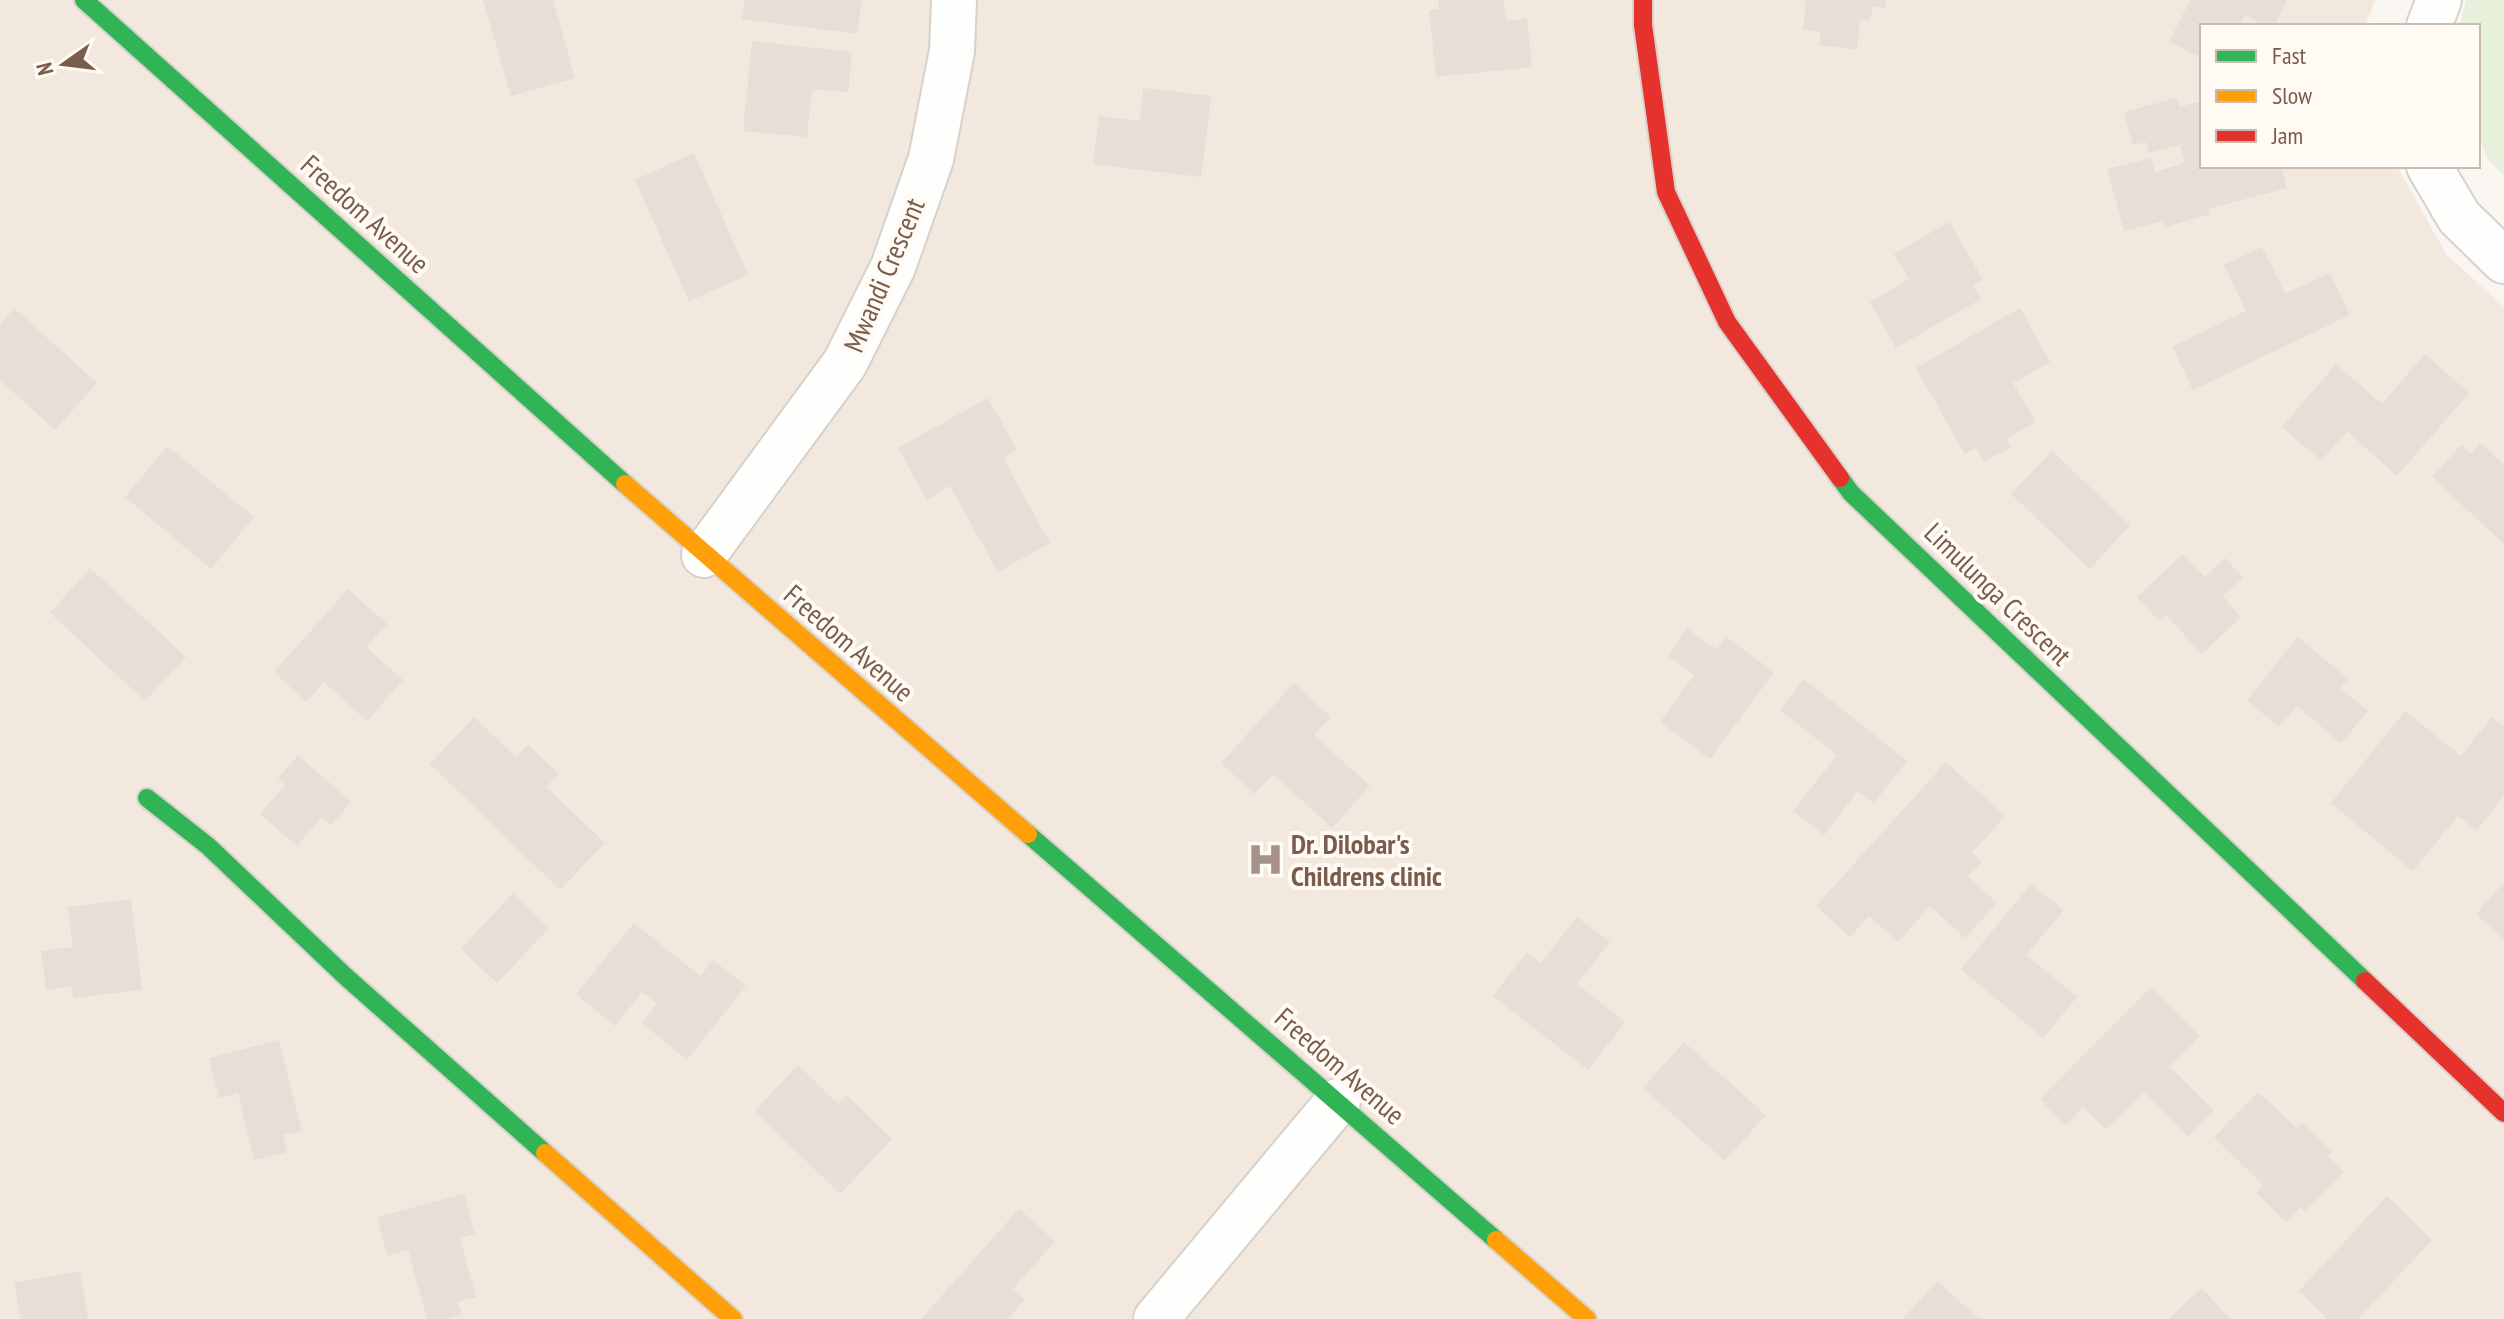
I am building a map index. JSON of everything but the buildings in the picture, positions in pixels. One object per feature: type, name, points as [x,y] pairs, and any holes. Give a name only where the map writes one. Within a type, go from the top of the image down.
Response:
[{"type":"street","name":"Freedom Avenue","points":[[84,0],[704,555],[1587,1319]]},
{"type":"street","name":"Mwandi Crescent","points":[[704,555],[845,363],[893,267],[931,159],[952,51],[954,0]]},
{"type":"street","name":"Limulunga Crescent","points":[[1643,0],[1643,25],[1666,192],[1727,322],[1851,493],[2504,1113]]},
{"type":"street","points":[[2430,24],[2439,0]]},
{"type":"street","points":[[2430,168],[2459,217],[2504,261]]},
{"type":"street","points":[[147,798],[208,846],[345,976],[733,1319]]},
{"type":"street","points":[[1156,1319],[1338,1101]]},
{"type":"shaded area","points":[[0,0],[2375,0],[2366,24],[2200,24],[2200,168],[2398,168],[2446,254],[2504,307],[2504,1319],[0,1319]]},
{"type":"green space","points":[[2466,0],[2504,0],[2504,175],[2488,160],[2480,140],[2480,24],[2460,24]]},
{"type":"traffic: fast","points":[[84,0],[625,484]]},
{"type":"traffic: fast","points":[[1840,478],[1851,493],[2365,981]]},
{"type":"traffic: fast","points":[[147,798],[208,846],[345,976],[545,1153]]},
{"type":"traffic: fast","points":[[1028,834],[1496,1240]]},
{"type":"traffic: slow","points":[[625,484],[1028,834]]},
{"type":"traffic: slow","points":[[545,1153],[733,1319]]},
{"type":"traffic: slow","points":[[1496,1240],[1587,1319]]},
{"type":"traffic: jam","points":[[1643,0],[1643,25],[1666,192],[1727,322],[1840,478]]},
{"type":"traffic: jam","points":[[2365,981],[2504,1113]]},
{"type":"place","name":"Dr. Dilobar's Childrens clinic","points":[[1265,860]]}]
